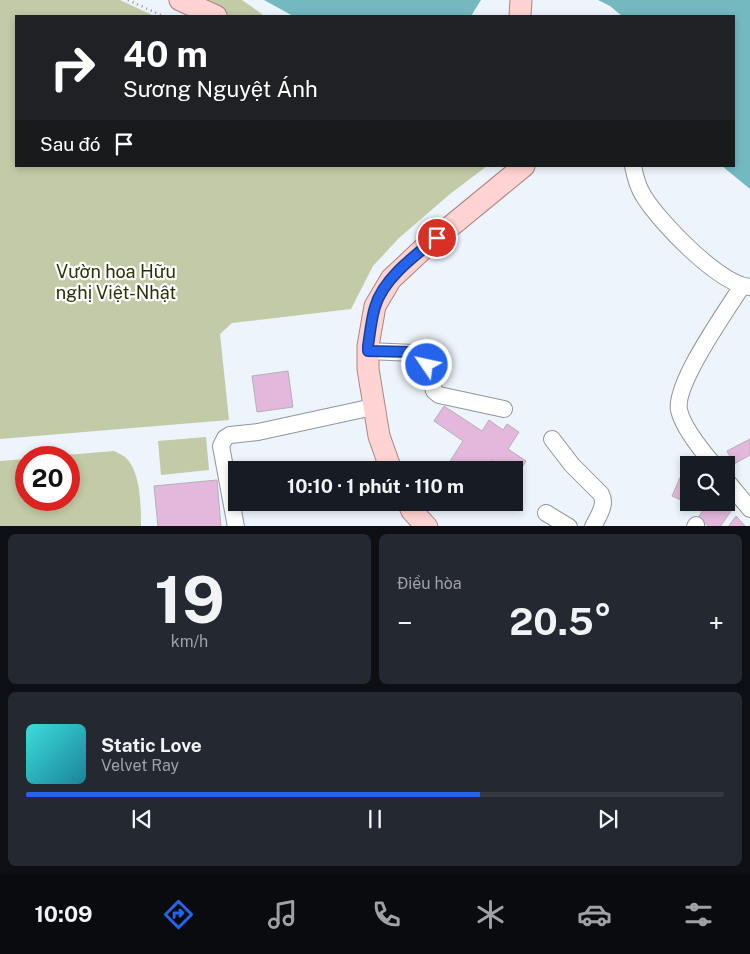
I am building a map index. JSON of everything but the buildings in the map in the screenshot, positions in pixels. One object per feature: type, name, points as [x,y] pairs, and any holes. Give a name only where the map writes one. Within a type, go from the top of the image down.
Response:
[{"type":"main road","points":[[180,0],[214,15]]},
{"type":"main road","points":[[520,15],[521,0]]},
{"type":"main road","points":[[389,461],[379,436],[368,369],[368,351],[375,306],[391,279],[423,248],[523,167]]},
{"type":"main road","points":[[412,511],[427,526]]},
{"type":"street","points":[[633,167],[644,196],[676,235],[714,269],[746,287],[695,362],[681,391],[679,408],[682,419],[707,456]]},
{"type":"street","points":[[368,351],[414,352],[422,357],[427,365],[434,391],[439,396],[504,409]]},
{"type":"street","points":[[236,526],[221,446],[225,438],[230,435],[258,432],[374,407]]},
{"type":"street","points":[[552,439],[572,465],[602,494],[604,505],[594,526]]},
{"type":"street","points":[[735,490],[750,508]]},
{"type":"street","points":[[546,513],[570,526]]},
{"type":"path","points":[[128,0],[161,15]]},
{"type":"green space","name":"Vườn hoa Hữu nghị Việt-Nhật","points":[[0,0],[120,0],[152,15],[15,15],[15,167],[486,167],[450,194],[399,238],[373,266],[351,309],[232,323],[220,334],[229,420],[0,439]]},
{"type":"green space","points":[[191,0],[242,0],[262,14],[227,15]]},
{"type":"green space","points":[[206,437],[209,470],[161,475],[158,441]]},
{"type":"green space","points":[[114,451],[125,457],[130,463],[137,480],[141,526],[0,526],[0,461],[15,460],[15,511],[80,511],[80,454]]},
{"type":"water","points":[[264,0],[481,0],[472,15],[291,15]]},
{"type":"water","points":[[598,0],[750,0],[750,189],[723,167],[735,167],[735,15],[621,15],[610,6]]},
{"type":"route","points":[[427,365],[422,357],[414,352],[368,351],[368,346],[375,306],[391,279],[423,248],[437,238]]}]
